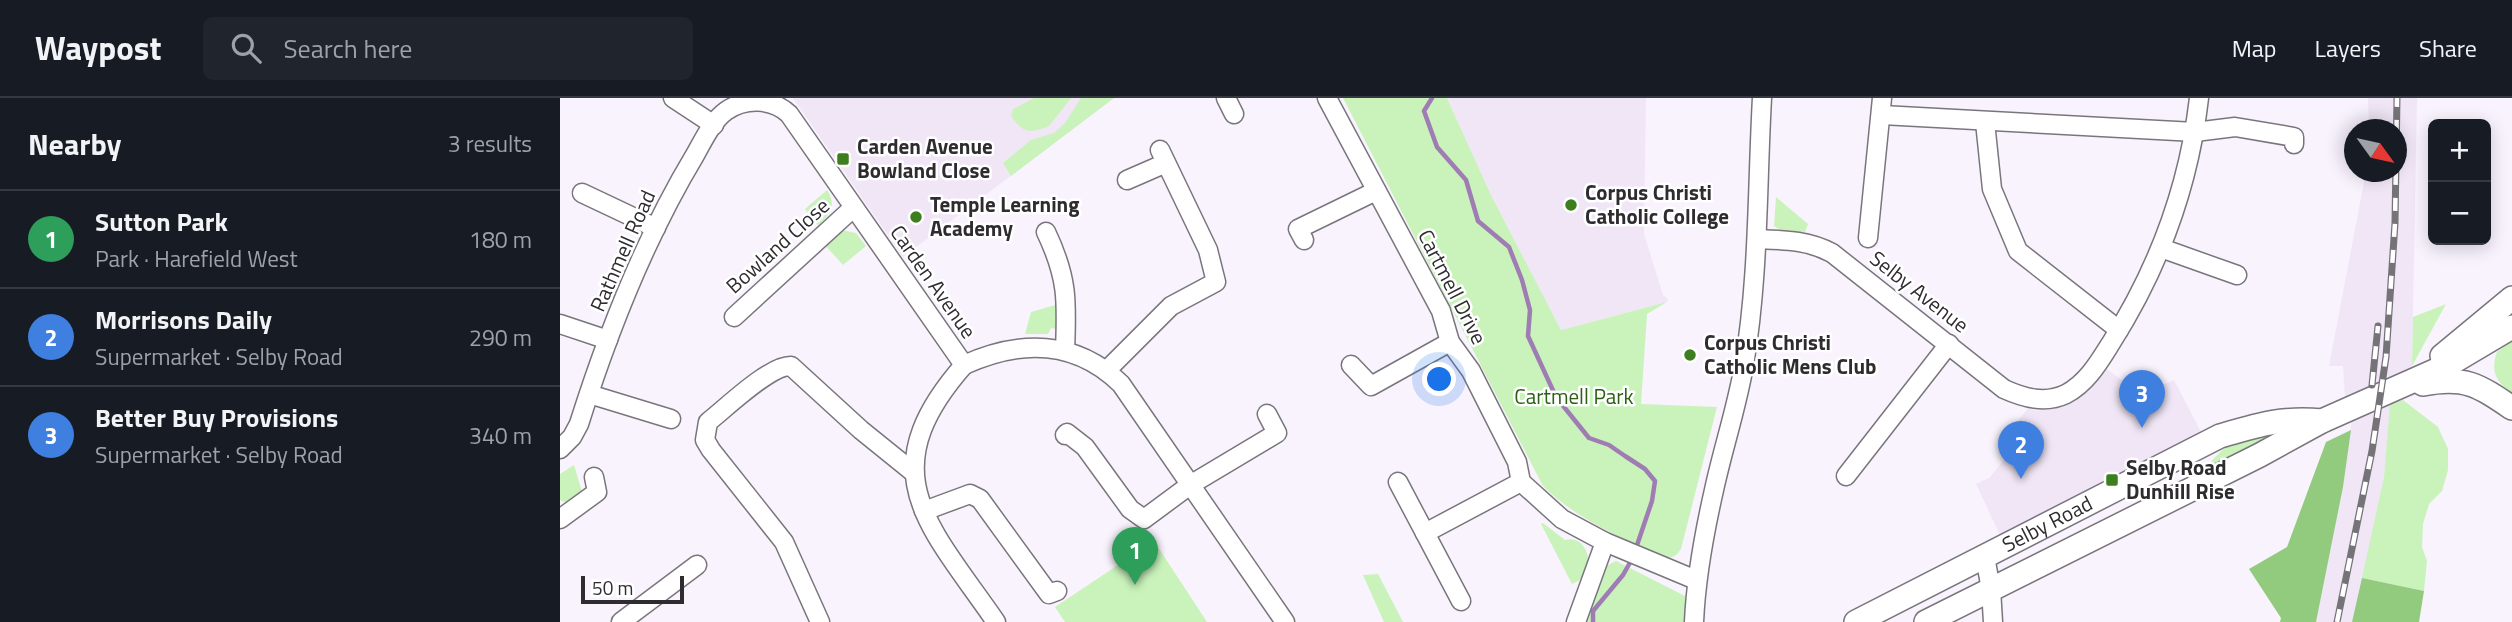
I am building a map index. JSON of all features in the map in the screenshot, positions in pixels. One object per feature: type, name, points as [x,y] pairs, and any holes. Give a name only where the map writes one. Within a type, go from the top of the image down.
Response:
[{"type":"main road","points":[[2503,402],[2485,382],[2480,368],[2487,343],[2511,299]]},
{"type":"main road","name":"Selby Road","points":[[2404,384],[2511,299]]},
{"type":"main road","name":"Selby Road","points":[[1926,622],[2322,421],[2446,366],[2512,327]]},
{"type":"main road","name":"Selby Road","points":[[2404,384],[2457,380],[2474,384],[2503,402]]},
{"type":"main road","name":"Selby Road","points":[[1856,622],[2220,436],[2264,423],[2295,418],[2322,421]]},
{"type":"street","points":[[673,98],[714,125]]},
{"type":"street","name":"Cartmell Drive","points":[[1327,98],[1441,311],[1450,342],[1477,382],[1517,462],[1521,482]]},
{"type":"street","points":[[1694,622],[1696,580],[1714,488],[1736,408],[1745,362],[1757,239],[1762,98]]},
{"type":"street","points":[[1985,122],[1992,189],[2018,251],[2119,330],[2161,248],[2179,197],[2195,132],[2199,98]]},
{"type":"street","name":"Rathmell Road","points":[[560,449],[579,425],[608,340],[637,268],[687,168],[723,113],[736,105],[761,100]]},
{"type":"street","name":"Carden Avenue","points":[[761,100],[782,108],[789,114],[964,365],[987,355],[1039,347],[1065,351],[1107,370],[1137,404],[1285,622]]},
{"type":"street","points":[[1868,238],[1882,106],[1985,122],[2195,132],[2235,127],[2294,137],[2294,144]]},
{"type":"street","points":[[1107,370],[1171,306],[1222,284],[1163,157],[1127,180]]},
{"type":"street","points":[[1299,230],[1376,191]]},
{"type":"street","points":[[582,193],[656,228]]},
{"type":"street","name":"Bowland Close","points":[[734,317],[853,208]]},
{"type":"street","points":[[1046,232],[1065,283],[1065,351]]},
{"type":"street","name":"Selby Avenue","points":[[1757,239],[1796,241],[1816,245],[1832,253],[2004,389],[2023,397],[2044,400],[2064,395],[2082,384],[2119,330]]},
{"type":"street","points":[[2161,248],[2237,275]]},
{"type":"street","points":[[560,324],[608,340]]},
{"type":"street","points":[[1351,365],[1368,388],[1450,342]]},
{"type":"street","points":[[1846,476],[1949,344]]},
{"type":"street","points":[[964,365],[932,406],[920,429],[913,472],[923,511],[933,531],[996,622]]},
{"type":"street","points":[[820,622],[784,542],[705,440],[708,422],[781,367],[792,366],[861,430],[913,472]]},
{"type":"street","points":[[589,394],[671,419]]},
{"type":"street","points":[[1065,435],[1067,433],[1085,447],[1130,509],[1144,519],[1190,485],[1277,433],[1267,414]]},
{"type":"street","points":[[560,519],[597,492],[594,477]]},
{"type":"street","points":[[1398,482],[1461,601]]},
{"type":"street","points":[[1425,533],[1521,482],[1562,519],[1613,545],[1696,580]]},
{"type":"street","points":[[923,511],[970,494],[981,499],[1049,594],[1057,591]]},
{"type":"street","points":[[1576,622],[1613,545]]},
{"type":"street","points":[[1985,557],[1993,622]]},
{"type":"street","points":[[621,622],[697,565]]},
{"type":"shaded area","name":"Temple Learning Academy","points":[[793,98],[1114,98],[903,257]]},
{"type":"shaded area","name":"Corpus Christi Catholic College","points":[[1447,98],[1646,98],[1644,234],[1667,302],[1561,330],[1491,195]]},
{"type":"shaded area","points":[[2368,98],[2417,98],[2412,366],[2393,378],[2384,477],[2370,551],[2352,622],[2316,622],[2343,487],[2355,396],[2345,397],[2343,366],[2329,366],[2364,182],[2407,182],[2407,119],[2369,119]]},
{"type":"shaded area","points":[[2107,369],[2131,387],[2142,390],[2152,390],[2174,380],[2201,432],[2000,535],[1976,484],[1989,478],[2028,431],[2017,422],[2028,408],[2037,411],[2065,405],[2084,395]]},
{"type":"green space","points":[[1034,98],[1071,98],[1049,126],[1032,131],[1023,129],[1011,116],[1013,109]]},
{"type":"green space","points":[[1081,98],[1114,98],[1011,176],[1003,163],[1031,140],[1054,133],[1065,123]]},
{"type":"green space","name":"Cartmell Park","points":[[1343,98],[1447,98],[1491,195],[1561,330],[1667,302],[1647,314],[1641,404],[1717,407],[1681,549],[1674,556],[1660,557],[1598,526],[1569,508],[1543,486]]},
{"type":"green space","points":[[827,190],[832,200],[831,209],[818,225],[805,209]]},
{"type":"green space","points":[[1776,197],[1808,224],[1805,232],[1781,230],[1774,226]]},
{"type":"green space","points":[[841,230],[856,233],[866,246],[843,265],[823,243]]},
{"type":"green space","points":[[1059,304],[1058,329],[1051,328],[1048,334],[1025,334],[1031,312]]},
{"type":"green space","points":[[2446,304],[2412,366],[2413,317]]},
{"type":"green space","points":[[2512,341],[2512,393],[2498,380],[2494,365],[2497,352]]},
{"type":"green space","points":[[2403,400],[2438,427],[2448,449],[2448,470],[2442,491],[2429,504],[2423,524],[2422,547],[2427,561],[2424,591],[2362,578],[2384,477],[2390,404]]},
{"type":"green space","points":[[2351,430],[2343,487],[2316,622],[2280,622],[2281,618],[2249,569],[2287,547],[2326,442]]},
{"type":"green space","points":[[2267,431],[2278,434],[2189,478],[2204,469],[2227,445]]},
{"type":"green space","points":[[574,465],[582,492],[567,503],[560,500],[560,474]]},
{"type":"green space","points":[[1541,524],[1565,540],[1577,541],[1586,550],[1588,568],[1578,581],[1572,584]]},
{"type":"green space","points":[[1154,541],[1207,622],[1065,622],[1055,607]]},
{"type":"green space","points":[[1616,561],[1685,596],[1685,622],[1582,622],[1604,567]]},
{"type":"green space","points":[[1378,574],[1403,622],[1384,622],[1363,575]]},
{"type":"green space","points":[[2362,578],[2424,591],[2419,622],[2352,622]]},
{"type":"waterway","points":[[1432,98],[1424,111],[1437,147],[1466,180],[1478,221],[1509,247],[1530,310],[1528,336],[1556,397],[1589,438],[1609,445],[1645,469],[1655,481],[1652,501],[1635,551]]},
{"type":"waterway","points":[[1593,622],[1593,611],[1623,575],[1632,559]]},
{"type":"railway","points":[[2337,622],[2372,451],[2386,357],[2395,223],[2397,98]]},
{"type":"railway","points":[[2372,385],[2378,326]]},
{"type":"place","name":"Carden Avenue Bowland Close","points":[[843,159]]},
{"type":"place","name":"Corpus Christi Catholic College","points":[[1571,205]]},
{"type":"place","name":"Temple Learning Academy","points":[[916,217]]},
{"type":"place","name":"Corpus Christi Catholic Mens Club","points":[[1690,355]]},
{"type":"place","name":"Better Buy Provisions","points":[[2142,428]]},
{"type":"place","name":"Morrisons Daily","points":[[2021,479]]},
{"type":"place","name":"Selby Road Dunhill Rise","points":[[2112,480]]},
{"type":"place","name":"Sutton Park","points":[[1135,585]]}]
